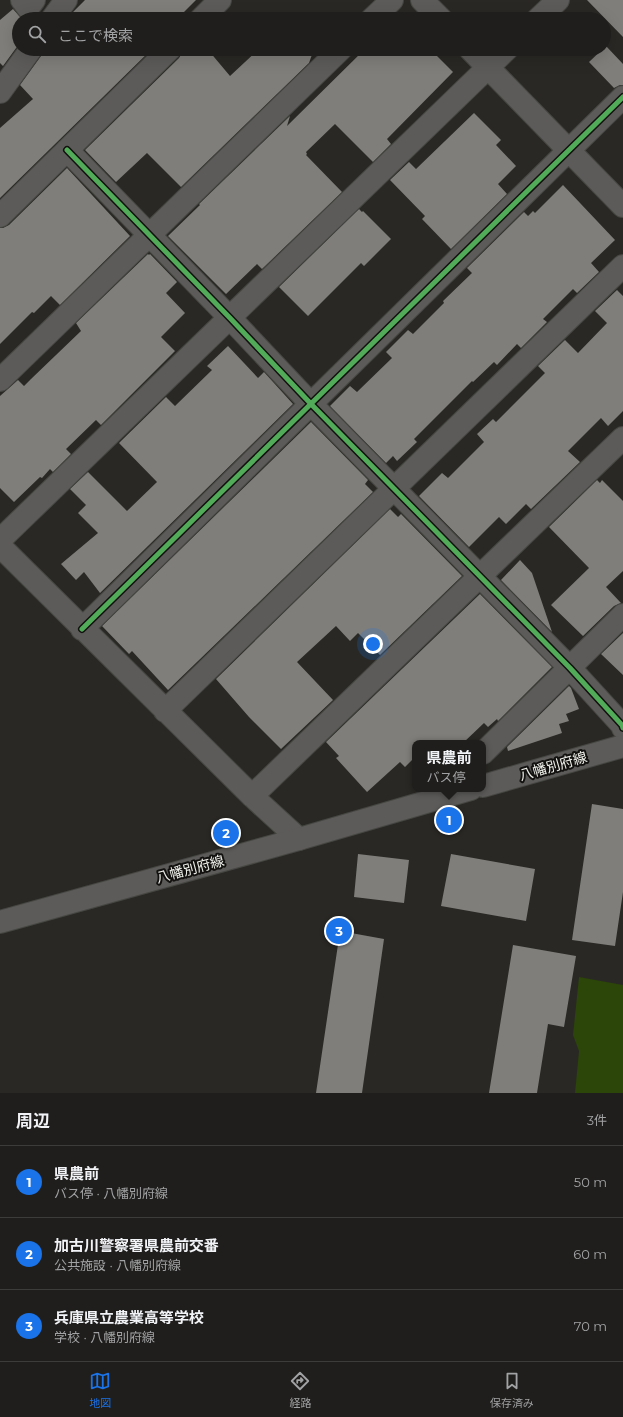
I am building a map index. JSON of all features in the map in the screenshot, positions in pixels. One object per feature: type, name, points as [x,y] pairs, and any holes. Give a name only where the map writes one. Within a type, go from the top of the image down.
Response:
[{"type":"street","points":[[22,0],[28,8],[34,0]]},
{"type":"street","points":[[57,12],[66,0]]},
{"type":"street","points":[[208,12],[220,0]]},
{"type":"street","points":[[379,12],[392,0]]},
{"type":"street","points":[[422,0],[434,12]]},
{"type":"street","points":[[545,12],[558,0]]},
{"type":"street","points":[[0,92],[26,56]]},
{"type":"street","points":[[0,216],[163,56]]},
{"type":"street","points":[[0,380],[334,56]]},
{"type":"street","points":[[477,56],[623,206]]},
{"type":"street","points":[[0,540],[500,56]]},
{"type":"street","points":[[82,629],[623,97]]},
{"type":"street","points":[[67,150],[230,318],[310,404],[570,668],[622,725],[623,728]]},
{"type":"street","points":[[165,711],[623,266]]},
{"type":"street","points":[[252,796],[623,438]]},
{"type":"street","points":[[0,546],[165,711],[252,796],[299,839]]},
{"type":"street","points":[[486,750],[623,615]]},
{"type":"street","name":"八幡別府線","points":[[486,785],[623,746]]},
{"type":"street","name":"八幡別府線","points":[[0,922],[299,839],[461,792]]},
{"type":"green space","points":[[579,977],[623,985],[623,1093],[575,1093],[579,1051],[573,1035]]},
{"type":"building","points":[[85,0],[196,0],[184,12],[73,12]]},
{"type":"building","points":[[587,0],[623,0],[623,37],[611,25],[611,12],[599,12]]},
{"type":"building","points":[[13,9],[16,12],[12,12],[12,54],[3,66],[0,63],[0,20]]},
{"type":"building","points":[[611,51],[623,64],[623,85],[614,88],[589,62],[595,56],[611,56]]},
{"type":"building","points":[[41,56],[145,56],[0,198],[0,128],[33,99],[20,85]]},
{"type":"building","points":[[180,56],[213,56],[230,76],[251,56],[312,56],[309,63],[181,187],[147,153],[116,182],[85,150]]},
{"type":"building","points":[[358,56],[437,56],[453,72],[387,139],[391,144],[373,162],[335,124],[306,152],[306,155],[342,192],[262,269],[257,264],[226,294],[168,236],[290,116],[287,126]]},
{"type":"building","points":[[474,113],[501,140],[496,145],[516,166],[498,184],[507,194],[451,249],[422,219],[425,216],[390,180],[409,162],[416,169]]},
{"type":"building","points":[[67,168],[130,236],[60,305],[51,296],[34,313],[32,312],[0,344],[0,228],[9,225]]},
{"type":"building","points":[[563,185],[615,240],[591,263],[599,272],[577,293],[573,289],[543,319],[547,322],[521,348],[517,344],[497,365],[494,362],[473,382],[472,381],[414,439],[417,442],[397,461],[393,456],[386,463],[330,406],[350,386],[357,392],[392,358],[386,352],[408,330],[413,334],[444,303],[443,301],[472,273],[467,268],[524,212],[528,216],[533,211],[535,213]]},
{"type":"building","points":[[359,209],[362,212],[363,211],[391,239],[364,266],[361,263],[308,316],[279,287]]},
{"type":"building","points":[[148,254],[150,254],[177,282],[166,293],[185,313],[161,337],[175,351],[101,425],[96,420],[66,449],[71,454],[53,472],[50,469],[42,478],[40,477],[14,502],[0,488],[0,396],[18,380],[24,386],[81,331],[76,323]]},
{"type":"building","points":[[617,290],[623,296],[623,411],[608,426],[601,418],[568,451],[580,462],[531,509],[526,504],[506,524],[499,517],[469,547],[419,496],[442,473],[448,478],[484,442],[477,434],[493,419],[496,422],[545,373],[538,366],[565,340],[578,353],[607,323],[595,311]]},
{"type":"building","points":[[228,346],[258,378],[264,372],[293,404],[100,593],[84,572],[76,580],[61,564],[98,533],[78,513],[86,505],[70,489],[88,472],[127,511],[157,482],[119,443],[166,397],[175,406],[212,370],[207,366]]},
{"type":"building","points":[[311,422],[368,480],[365,484],[373,492],[168,690],[132,651],[129,654],[102,626]]},
{"type":"building","points":[[597,480],[600,483],[602,480],[623,501],[623,571],[606,587],[621,603],[614,606],[583,636],[551,605],[589,568],[549,527]]},
{"type":"building","points":[[390,509],[398,517],[401,514],[462,576],[380,655],[358,633],[350,641],[336,626],[297,662],[333,700],[281,749],[249,717],[216,679]]},
{"type":"building","points":[[520,560],[532,573],[552,632],[501,580]]},
{"type":"building","points":[[480,594],[552,667],[498,721],[497,719],[488,727],[484,723],[466,740],[412,740],[412,760],[405,767],[400,762],[367,792],[336,758],[339,756],[326,742]]},
{"type":"building","points":[[623,633],[623,675],[601,654]]},
{"type":"building","points":[[569,686],[579,709],[566,714],[569,721],[559,724],[562,733],[508,751],[507,747]]},
{"type":"building","points":[[592,804],[623,809],[623,892],[615,946],[572,940]]},
{"type":"building","points":[[358,854],[409,860],[404,903],[354,897]]},
{"type":"building","points":[[451,854],[535,869],[526,921],[441,906]]},
{"type":"building","points":[[340,931],[384,939],[362,1093],[316,1093]]},
{"type":"building","points":[[513,945],[576,956],[564,1027],[548,1024],[537,1093],[489,1093]]},
{"type":"cycle path","points":[[82,629],[623,97]]},
{"type":"cycle path","points":[[67,150],[311,404],[570,668],[622,725],[623,728]]},
{"type":"place","name":"県農前","points":[[449,820]]},
{"type":"place","name":"加古川警察署県農前交番","points":[[226,833]]},
{"type":"place","name":"兵庫県立農業高等学校","points":[[339,931]]}]
